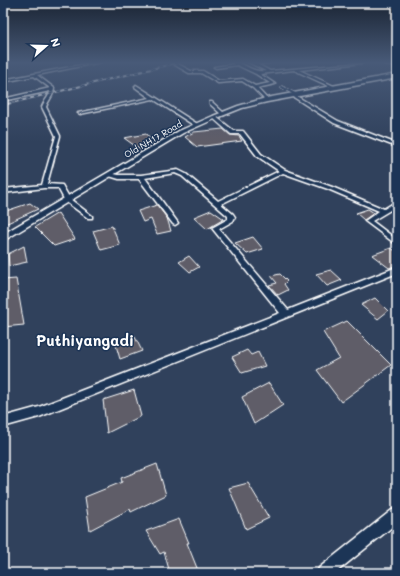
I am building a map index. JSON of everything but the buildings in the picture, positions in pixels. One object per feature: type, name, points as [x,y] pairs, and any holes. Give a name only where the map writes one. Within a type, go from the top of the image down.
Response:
[{"type":"main road","name":"Old NH17 Road","points":[[3,238],[181,132],[219,116],[266,100],[327,89]]},
{"type":"street","points":[[3,100],[52,89],[52,93],[44,107],[58,136],[44,186]]},
{"type":"street","points":[[140,89],[198,125]]},
{"type":"street","points":[[256,89],[266,100]]},
{"type":"street","points":[[294,94],[314,109],[336,122],[397,146]]},
{"type":"street","points":[[80,114],[154,98]]},
{"type":"street","points":[[211,104],[233,133],[241,132],[259,155],[283,171],[330,188],[384,211]]},
{"type":"street","points":[[109,175],[119,177],[142,177],[176,171],[184,175],[218,203],[232,218],[231,220],[215,228],[286,314]]},
{"type":"street","points":[[218,203],[283,171]]},
{"type":"street","points":[[142,177],[176,223]]},
{"type":"street","points":[[3,191],[44,186],[60,186],[67,200],[90,217]]},
{"type":"street","points":[[397,203],[368,221],[397,243]]},
{"type":"street","points":[[3,422],[40,412],[397,270]]},
{"type":"street","points":[[324,573],[397,515]]},
{"type":"lane","points":[[285,89],[294,94]]},
{"type":"railway","points":[[3,105],[69,89]]},
{"type":"district","name":"Puthiyangadi","points":[[85,340]]}]
